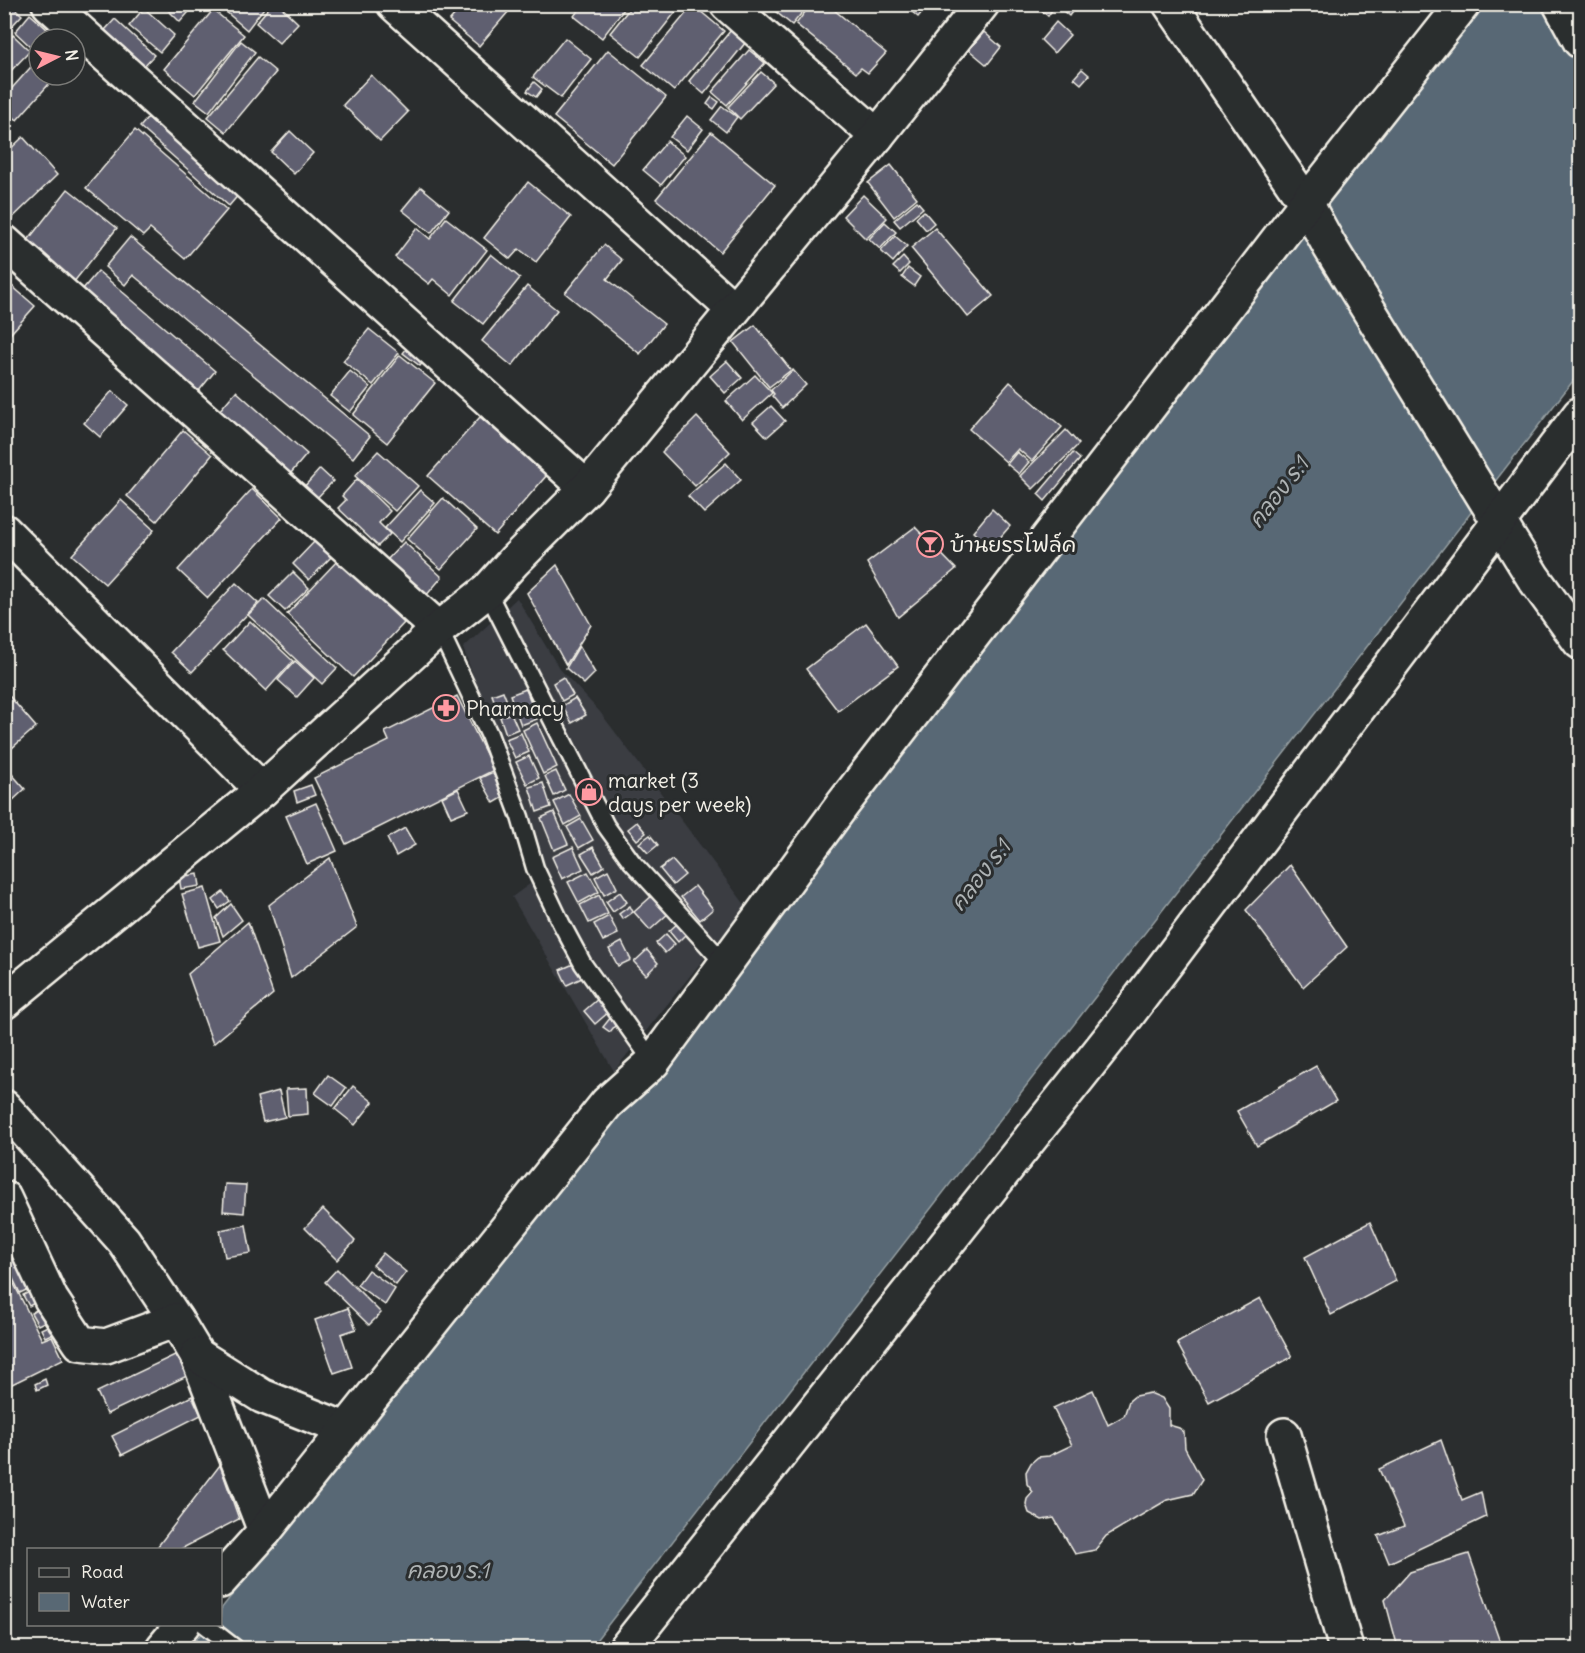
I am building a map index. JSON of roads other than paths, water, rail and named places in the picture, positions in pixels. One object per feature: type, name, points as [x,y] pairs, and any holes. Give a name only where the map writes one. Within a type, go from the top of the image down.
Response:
[{"type":"street","points":[[49,4],[586,488]]},
{"type":"street","points":[[394,4],[733,309]]},
{"type":"street","points":[[728,4],[877,136]]},
{"type":"street","points":[[4,1002],[262,789],[439,629],[487,591],[586,488],[877,136],[982,4]]},
{"type":"street","points":[[1170,4],[1306,203],[1330,247],[1499,523],[1533,577],[1581,642]]},
{"type":"street","points":[[222,1579],[265,1531],[607,1103],[653,1062],[850,795],[1306,203],[1463,4]]},
{"type":"street","points":[[1560,4],[1581,41]]},
{"type":"street","points":[[4,242],[439,629]]},
{"type":"street","points":[[626,1648],[1117,1029],[1581,414]]},
{"type":"street","points":[[4,531],[262,789]]},
{"type":"street","points":[[4,1107],[124,1241],[176,1320],[197,1355],[265,1531]]},
{"type":"street","points":[[4,1198],[51,1299],[80,1342],[106,1346],[176,1320]]},
{"type":"street","points":[[197,1355],[262,1396],[345,1429]]},
{"type":"street","points":[[1284,1435],[1346,1648]]},
{"type":"street","points":[[164,1648],[181,1626]]},
{"type":"lane","points":[[487,591],[606,826],[632,862],[725,964]]},
{"type":"lane","points":[[439,629],[489,734],[520,817],[535,868],[561,923],[583,964],[653,1062]]},
{"type":"lane","points":[[207,1626],[235,1648]]},
{"type":"water","name":"คลอง ร.1","points":[[1471,5],[1580,5],[1580,372],[590,1648],[189,1648],[207,1626],[222,1626],[222,1608]]},
{"type":"place","name":"บ้านยรรโฟล์ค","points":[[930,544]]},
{"type":"place","name":"Pharmacy","points":[[446,708]]},
{"type":"place","name":"market (3 days per week)","points":[[589,792]]}]
